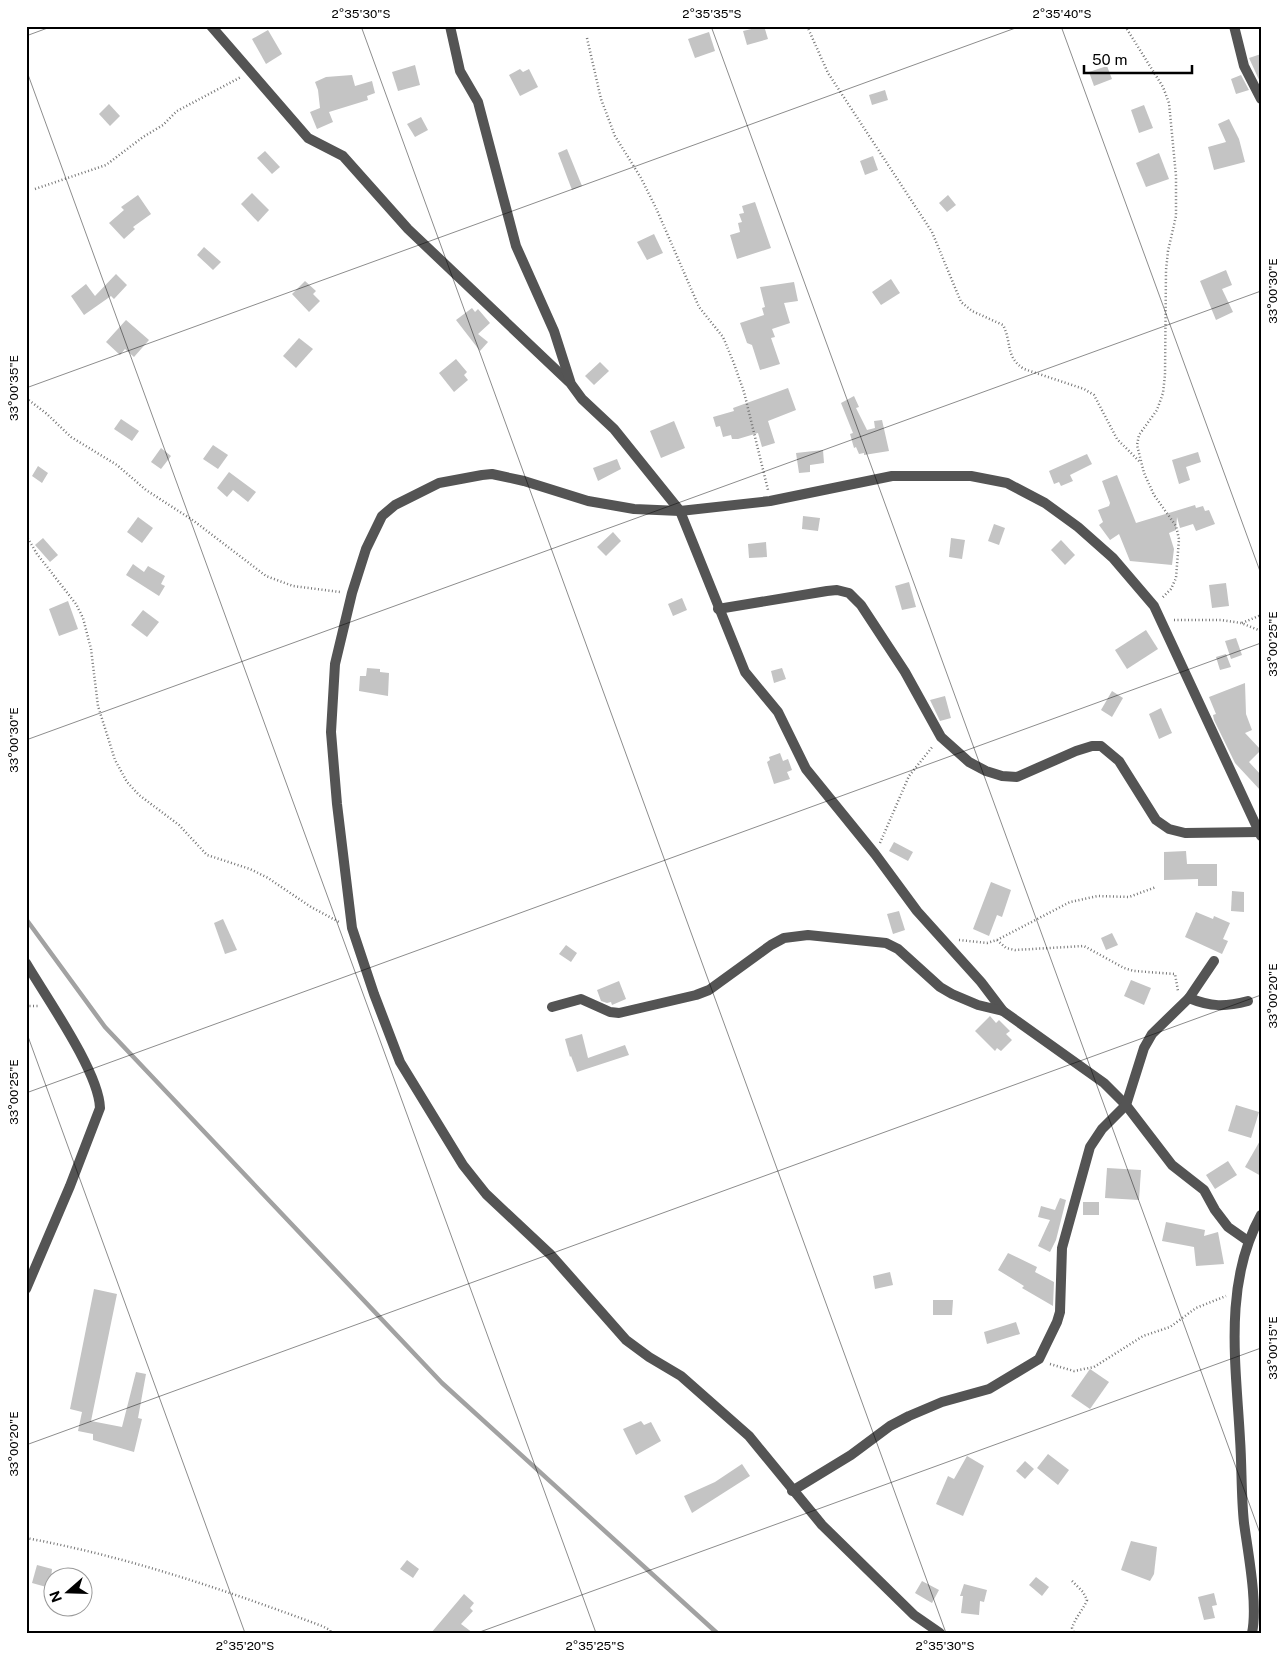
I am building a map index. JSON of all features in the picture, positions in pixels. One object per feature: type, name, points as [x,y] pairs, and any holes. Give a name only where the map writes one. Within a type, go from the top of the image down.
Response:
[{"type":"street","points":[[211,26],[308,138],[343,156],[408,229],[571,384],[582,399],[614,428],[680,511],[745,672],[778,712],[806,769],[875,854],[916,911],[980,982],[1003,1011],[1092,1072],[1126,1105],[1172,1165],[1204,1190],[1215,1210],[1228,1227],[1253,1236]]},
{"type":"street","points":[[450,26],[460,71],[478,102],[516,246],[554,331],[571,384]]},
{"type":"street","points":[[1234,26],[1244,66],[1261,99]]},
{"type":"street","points":[[718,609],[827,591],[837,590],[848,593],[861,605],[877,628],[941,737],[969,762],[986,771],[1010,777],[1027,774],[1076,751],[1092,746],[1101,746],[1119,761],[1156,820],[1170,829],[1185,833],[1260,834],[1154,606],[1113,558],[1078,527],[1045,503],[1007,483],[971,476],[892,476],[770,501],[680,511],[634,509],[588,501],[524,481],[492,474],[439,483],[394,505],[382,516],[366,549],[352,593],[335,664],[331,732],[337,804],[352,928],[374,994],[400,1062],[463,1165],[486,1194],[551,1255],[626,1340],[649,1357],[681,1376],[749,1436],[792,1491],[822,1525],[914,1616],[940,1633]]},
{"type":"street","points":[[552,1007],[581,999],[610,1012],[619,1013],[696,995],[709,990],[771,945],[784,938],[808,935],[886,943],[898,949],[940,987],[952,994],[978,1005],[1003,1011]]},
{"type":"street","points":[[792,1491],[851,1456],[890,1426],[942,1402],[989,1389],[1039,1358],[1060,1312],[1062,1248],[1090,1146],[1102,1129],[1126,1105],[1144,1048],[1152,1034],[1189,998],[1214,961]]},
{"type":"street","points":[[26,963],[88,1070],[100,1096],[100,1108],[74,1178],[26,1288]]},
{"type":"street","points":[[1189,998],[1204,1005],[1222,1007],[1248,1001]]},
{"type":"street","points":[[1252,1633],[1253,1604],[1244,1516],[1233,1333],[1237,1292],[1261,1215]]},
{"type":"path","points":[[807,26],[828,73],[932,232],[961,302],[972,312],[1004,325],[1010,355],[1016,364],[1094,395],[1117,439],[1141,463]]},
{"type":"path","points":[[1124,26],[1163,87],[1169,103],[1173,125],[1177,193],[1176,216],[1166,270],[1165,374],[1163,393],[1157,410],[1139,435],[1137,445],[1141,463],[1154,494],[1176,526],[1179,540],[1176,578],[1171,589],[1154,606]]},
{"type":"path","points":[[587,38],[601,99],[615,136],[641,178],[656,208],[699,307],[723,337],[733,361],[744,392],[770,501]]},
{"type":"path","points":[[35,189],[106,165],[143,137],[163,125],[177,111],[251,72]]},
{"type":"path","points":[[26,398],[72,437],[117,465],[146,490],[194,521],[266,576],[293,586],[352,593]]},
{"type":"path","points":[[26,536],[37,554],[76,604],[83,618],[91,649],[98,706],[116,760],[127,782],[139,795],[179,825],[207,855],[262,875],[311,907],[352,928]]},
{"type":"path","points":[[1240,623],[1250,621],[1261,614]]},
{"type":"path","points":[[1160,620],[1221,620],[1240,623],[1261,632]]},
{"type":"path","points":[[875,854],[909,776],[941,737]]},
{"type":"path","points":[[940,938],[987,943],[997,940],[1070,902],[1098,896],[1129,897],[1156,887]]},
{"type":"path","points":[[997,940],[1006,948],[1015,950],[1084,946],[1129,969],[1176,974],[1179,994],[1189,998]]},
{"type":"path","points":[[1039,1358],[1074,1371],[1094,1367],[1143,1336],[1170,1327],[1196,1308],[1237,1292]]},
{"type":"path","points":[[26,1538],[106,1554],[165,1571],[322,1626],[330,1630],[331,1633]]},
{"type":"path","points":[[1072,1581],[1083,1592],[1087,1600],[1082,1612],[1074,1620],[1072,1628],[1074,1633]]},
{"type":"building","points":[[764,26],[768,39],[747,45],[743,31]]},
{"type":"building","points":[[268,30],[282,54],[266,64],[252,39]]},
{"type":"building","points":[[709,32],[715,51],[695,58],[688,39]]},
{"type":"building","points":[[1261,54],[1261,84],[1249,58]]},
{"type":"building","points":[[415,65],[420,85],[398,91],[392,72]]},
{"type":"building","points":[[1107,66],[1112,79],[1094,86],[1089,72]]},
{"type":"building","points":[[520,69],[523,72],[529,69],[538,87],[520,96],[509,75]]},
{"type":"building","points":[[352,75],[355,86],[372,81],[375,93],[367,96],[368,100],[329,112],[333,122],[317,129],[310,112],[320,108],[315,82],[326,77]]},
{"type":"building","points":[[1241,75],[1249,90],[1236,94],[1231,79]]},
{"type":"building","points":[[885,90],[888,100],[872,105],[869,95]]},
{"type":"building","points":[[109,104],[120,116],[110,126],[99,114]]},
{"type":"building","points":[[1144,105],[1153,128],[1139,133],[1131,110]]},
{"type":"building","points":[[421,117],[428,130],[415,137],[407,124]]},
{"type":"building","points":[[1229,119],[1239,139],[1245,162],[1214,170],[1208,147],[1226,142],[1218,124]]},
{"type":"building","points":[[567,149],[582,186],[572,190],[558,153]]},
{"type":"building","points":[[265,151],[280,167],[272,174],[257,158]]},
{"type":"building","points":[[1159,153],[1169,179],[1146,187],[1136,163]]},
{"type":"building","points":[[873,156],[878,170],[865,175],[860,161]]},
{"type":"building","points":[[252,193],[269,210],[258,222],[241,204]]},
{"type":"building","points":[[138,195],[151,214],[133,227],[135,229],[124,239],[109,223],[124,210],[121,207]]},
{"type":"building","points":[[948,195],[956,205],[947,212],[939,203]]},
{"type":"building","points":[[755,202],[771,248],[737,259],[730,235],[740,232],[738,223],[742,222],[739,214],[744,213],[742,206]]},
{"type":"building","points":[[654,234],[663,253],[647,260],[637,242]]},
{"type":"building","points":[[204,247],[221,262],[213,270],[197,255]]},
{"type":"building","points":[[1226,270],[1232,285],[1222,289],[1233,312],[1216,320],[1200,281]]},
{"type":"building","points":[[116,274],[127,285],[114,299],[111,296],[84,315],[71,296],[86,284],[95,296]]},
{"type":"building","points":[[891,279],[900,293],[881,305],[872,292]]},
{"type":"building","points":[[305,281],[316,291],[313,294],[320,301],[309,312],[292,294]]},
{"type":"building","points":[[794,282],[798,301],[784,303],[790,323],[772,329],[775,337],[771,338],[780,364],[760,370],[752,345],[747,343],[740,323],[764,315],[762,308],[765,307],[760,287]]},
{"type":"building","points":[[472,308],[475,312],[478,309],[490,323],[478,334],[488,342],[480,351],[456,320]]},
{"type":"building","points":[[126,320],[149,340],[134,357],[125,349],[120,355],[106,342]]},
{"type":"building","points":[[299,338],[313,349],[296,368],[283,356]]},
{"type":"building","points":[[456,359],[467,372],[464,375],[468,380],[454,392],[439,373]]},
{"type":"building","points":[[600,362],[609,371],[594,385],[585,376]]},
{"type":"building","points":[[788,388],[796,410],[768,421],[775,443],[762,447],[758,433],[738,439],[732,439],[731,435],[723,437],[720,426],[716,427],[713,417],[734,411],[733,408]]},
{"type":"building","points":[[854,396],[859,407],[856,408],[867,430],[875,428],[874,421],[882,420],[889,451],[864,455],[864,453],[859,454],[856,447],[854,448],[850,434],[853,433],[841,403]]},
{"type":"building","points":[[121,419],[139,431],[132,441],[114,429]]},
{"type":"building","points":[[674,421],[685,448],[661,458],[650,431]]},
{"type":"building","points":[[213,445],[228,455],[218,469],[203,459]]},
{"type":"building","points":[[161,448],[171,456],[161,469],[151,462]]},
{"type":"building","points":[[823,450],[824,463],[810,465],[810,472],[799,473],[796,453]]},
{"type":"building","points":[[1198,452],[1201,462],[1186,467],[1190,480],[1179,484],[1172,460]]},
{"type":"building","points":[[1087,454],[1092,464],[1070,475],[1073,481],[1061,486],[1059,482],[1054,484],[1049,471]]},
{"type":"building","points":[[617,459],[621,469],[598,481],[593,468]]},
{"type":"building","points":[[38,466],[48,473],[42,483],[32,476]]},
{"type":"building","points":[[229,472],[256,492],[248,502],[233,490],[227,497],[217,488]]},
{"type":"building","points":[[1117,475],[1136,523],[1195,505],[1196,508],[1203,506],[1205,511],[1209,510],[1215,524],[1196,531],[1193,524],[1180,528],[1177,517],[1176,530],[1169,533],[1174,549],[1172,565],[1130,561],[1119,534],[1110,540],[1099,525],[1103,522],[1098,510],[1109,506],[1110,503],[1102,481]]},
{"type":"building","points":[[803,516],[820,518],[818,531],[802,529]]},
{"type":"building","points":[[138,517],[153,528],[142,543],[127,532]]},
{"type":"building","points":[[994,524],[1005,528],[999,545],[988,541]]},
{"type":"building","points":[[613,532],[621,541],[606,556],[597,547]]},
{"type":"building","points":[[43,538],[58,555],[50,562],[35,545]]},
{"type":"building","points":[[951,538],[965,540],[962,559],[949,557]]},
{"type":"building","points":[[1061,540],[1075,555],[1065,565],[1051,550]]},
{"type":"building","points":[[766,542],[767,557],[749,558],[748,544]]},
{"type":"building","points":[[133,564],[144,572],[148,566],[165,576],[161,584],[165,586],[159,596],[126,575]]},
{"type":"building","points":[[909,582],[916,607],[902,610],[895,586]]},
{"type":"building","points":[[1226,583],[1229,606],[1212,608],[1209,585]]},
{"type":"building","points":[[682,598],[687,610],[673,616],[668,604]]},
{"type":"building","points":[[68,601],[78,629],[59,636],[49,609]]},
{"type":"building","points":[[143,610],[159,622],[147,637],[131,625]]},
{"type":"building","points":[[1146,630],[1158,649],[1127,669],[1115,650]]},
{"type":"building","points":[[1236,638],[1242,655],[1231,659],[1225,641]]},
{"type":"building","points":[[1226,654],[1231,667],[1220,670],[1216,657]]},
{"type":"building","points":[[367,668],[380,669],[380,672],[389,673],[388,696],[359,691],[360,676],[366,676]]},
{"type":"building","points":[[782,668],[786,679],[774,683],[771,671]]},
{"type":"building","points":[[1245,683],[1246,714],[1252,730],[1245,733],[1261,750],[1249,762],[1261,775],[1261,791],[1235,763],[1214,720],[1213,715],[1216,714],[1209,697]]},
{"type":"building","points":[[1112,691],[1123,698],[1112,717],[1101,710]]},
{"type":"building","points":[[945,696],[951,718],[940,721],[930,700]]},
{"type":"building","points":[[1161,708],[1172,733],[1159,739],[1149,714]]},
{"type":"building","points":[[780,753],[783,761],[788,759],[792,770],[787,772],[790,779],[774,784],[767,762],[770,760],[769,757]]},
{"type":"building","points":[[894,842],[913,852],[908,861],[889,851]]},
{"type":"building","points":[[1186,851],[1187,864],[1217,864],[1217,886],[1198,886],[1198,879],[1164,880],[1164,852]]},
{"type":"building","points":[[991,882],[1011,890],[1002,917],[997,915],[989,936],[973,929]]},
{"type":"building","points":[[1232,891],[1244,892],[1244,912],[1231,911]]},
{"type":"building","points":[[899,911],[905,930],[893,934],[887,914]]},
{"type":"building","points":[[1196,912],[1213,919],[1214,916],[1230,923],[1223,939],[1228,941],[1222,954],[1185,937]]},
{"type":"building","points":[[223,919],[237,950],[225,954],[214,923]]},
{"type":"building","points":[[1112,933],[1118,945],[1106,950],[1101,938]]},
{"type":"building","points":[[566,945],[577,953],[571,962],[559,954]]},
{"type":"building","points":[[1131,980],[1151,988],[1144,1005],[1124,996]]},
{"type":"building","points":[[619,981],[626,999],[612,1005],[611,1002],[601,1001],[597,990]]},
{"type":"building","points":[[990,1016],[996,1023],[999,1020],[1010,1031],[1006,1034],[1012,1040],[1001,1051],[997,1048],[995,1051],[975,1031]]},
{"type":"building","points":[[582,1034],[588,1058],[625,1045],[629,1055],[577,1072],[565,1039]]},
{"type":"building","points":[[1236,1105],[1259,1112],[1251,1138],[1228,1131]]},
{"type":"building","points":[[1261,1139],[1261,1176],[1245,1167]]},
{"type":"building","points":[[1228,1161],[1237,1175],[1215,1189],[1206,1175]]},
{"type":"building","points":[[1107,1168],[1141,1170],[1139,1200],[1105,1198]]},
{"type":"building","points":[[1060,1198],[1066,1200],[1056,1240],[1050,1252],[1038,1246],[1050,1220],[1038,1217],[1041,1206],[1055,1210]]},
{"type":"building","points":[[1083,1202],[1099,1202],[1099,1215],[1083,1215]]},
{"type":"building","points":[[1166,1222],[1205,1230],[1204,1236],[1218,1232],[1224,1264],[1196,1266],[1194,1247],[1162,1241]]},
{"type":"building","points":[[1008,1253],[1037,1267],[1035,1272],[1054,1282],[1053,1306],[1022,1288],[1024,1286],[998,1270]]},
{"type":"building","points":[[890,1272],[893,1285],[875,1289],[873,1276]]},
{"type":"building","points":[[94,1289],[117,1294],[91,1421],[122,1427],[136,1372],[146,1374],[138,1418],[142,1419],[134,1452],[93,1440],[93,1434],[78,1431],[82,1412],[70,1409]]},
{"type":"building","points":[[933,1300],[953,1300],[952,1315],[933,1315]]},
{"type":"building","points":[[1016,1322],[1020,1334],[987,1344],[984,1332]]},
{"type":"building","points":[[1090,1369],[1109,1382],[1090,1409],[1071,1396]]},
{"type":"building","points":[[641,1421],[644,1425],[651,1422],[661,1441],[636,1455],[623,1429]]},
{"type":"building","points":[[1048,1454],[1069,1470],[1058,1485],[1037,1468]]},
{"type":"building","points":[[967,1456],[984,1466],[963,1516],[936,1504],[948,1476],[954,1479]]},
{"type":"building","points":[[1025,1461],[1034,1469],[1025,1479],[1016,1471]]},
{"type":"building","points":[[742,1464],[750,1476],[692,1513],[684,1496],[715,1482]]},
{"type":"building","points":[[1131,1541],[1157,1547],[1154,1574],[1150,1581],[1121,1570]]},
{"type":"building","points":[[407,1560],[419,1569],[413,1578],[400,1569]]},
{"type":"building","points":[[37,1565],[42,1566],[42,1586],[32,1583]]},
{"type":"building","points":[[1036,1577],[1049,1587],[1042,1596],[1029,1585]]},
{"type":"building","points":[[922,1581],[939,1590],[932,1603],[915,1593]]},
{"type":"building","points":[[964,1584],[987,1590],[984,1602],[980,1601],[979,1615],[961,1613],[963,1596],[960,1596]]},
{"type":"building","points":[[1214,1593],[1217,1605],[1212,1606],[1215,1618],[1204,1620],[1198,1597]]},
{"type":"building","points":[[464,1594],[474,1603],[470,1608],[473,1611],[461,1624],[473,1633],[431,1633]]},
{"type":"waterway","points":[[26,919],[105,1027],[442,1383],[717,1633]]}]
